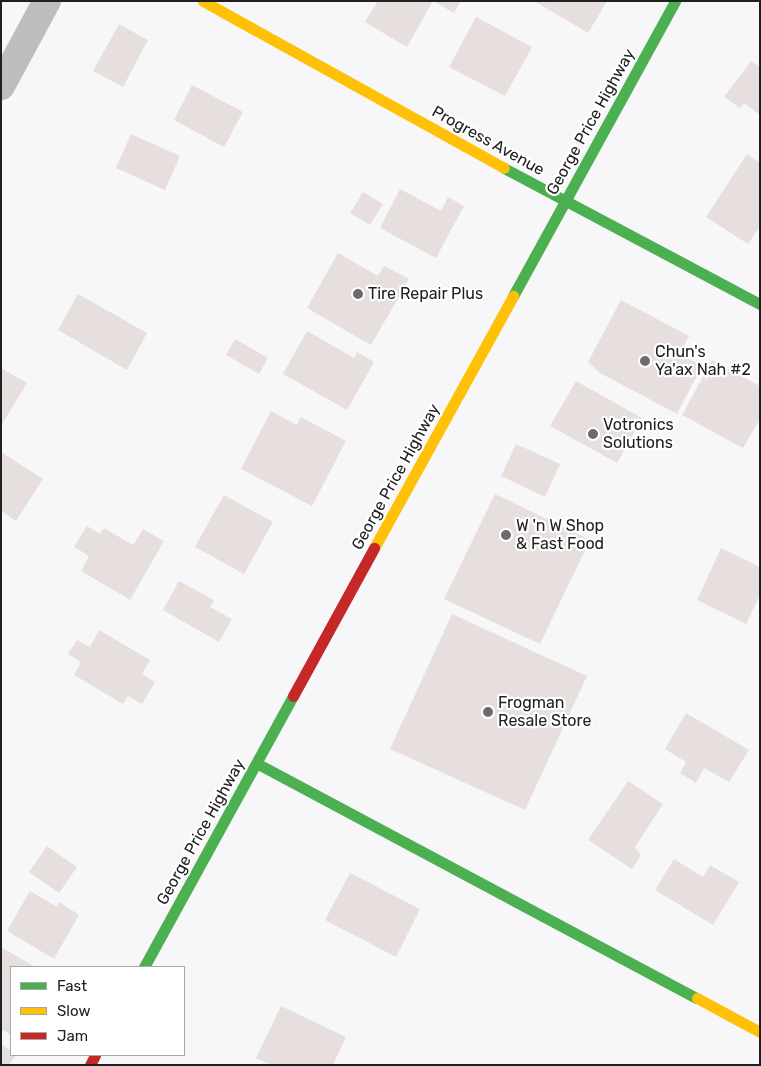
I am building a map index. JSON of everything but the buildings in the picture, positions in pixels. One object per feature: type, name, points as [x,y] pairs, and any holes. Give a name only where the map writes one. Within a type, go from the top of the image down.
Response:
[{"type":"main road","name":"Progress Avenue","points":[[203,1],[566,202],[760,304]]},
{"type":"main road","name":"George Price Highway","points":[[145,966],[258,764],[675,1]]},
{"type":"main road","points":[[258,764],[760,1032]]},
{"type":"street","points":[[1,86],[47,1]]},
{"type":"traffic: fast","points":[[513,296],[675,1]]},
{"type":"traffic: fast","points":[[504,168],[760,304]]},
{"type":"traffic: fast","points":[[145,966],[293,696]]},
{"type":"traffic: fast","points":[[258,764],[697,998]]},
{"type":"traffic: slow","points":[[203,1],[504,168]]},
{"type":"traffic: slow","points":[[374,548],[513,296]]},
{"type":"traffic: slow","points":[[697,998],[760,1032]]},
{"type":"traffic: jam","points":[[293,696],[374,548]]},
{"type":"traffic: jam","points":[[90,1065],[94,1056]]},
{"type":"place","name":"Tire Repair Plus","points":[[358,294]]},
{"type":"place","name":"Chun's Ya'ax Nah #2","points":[[645,361]]},
{"type":"place","name":"Votronics Solutions","points":[[593,434]]},
{"type":"place","name":"W 'n W Shop & Fast Food","points":[[506,535]]},
{"type":"place","name":"Frogman Resale Store","points":[[488,712]]}]
